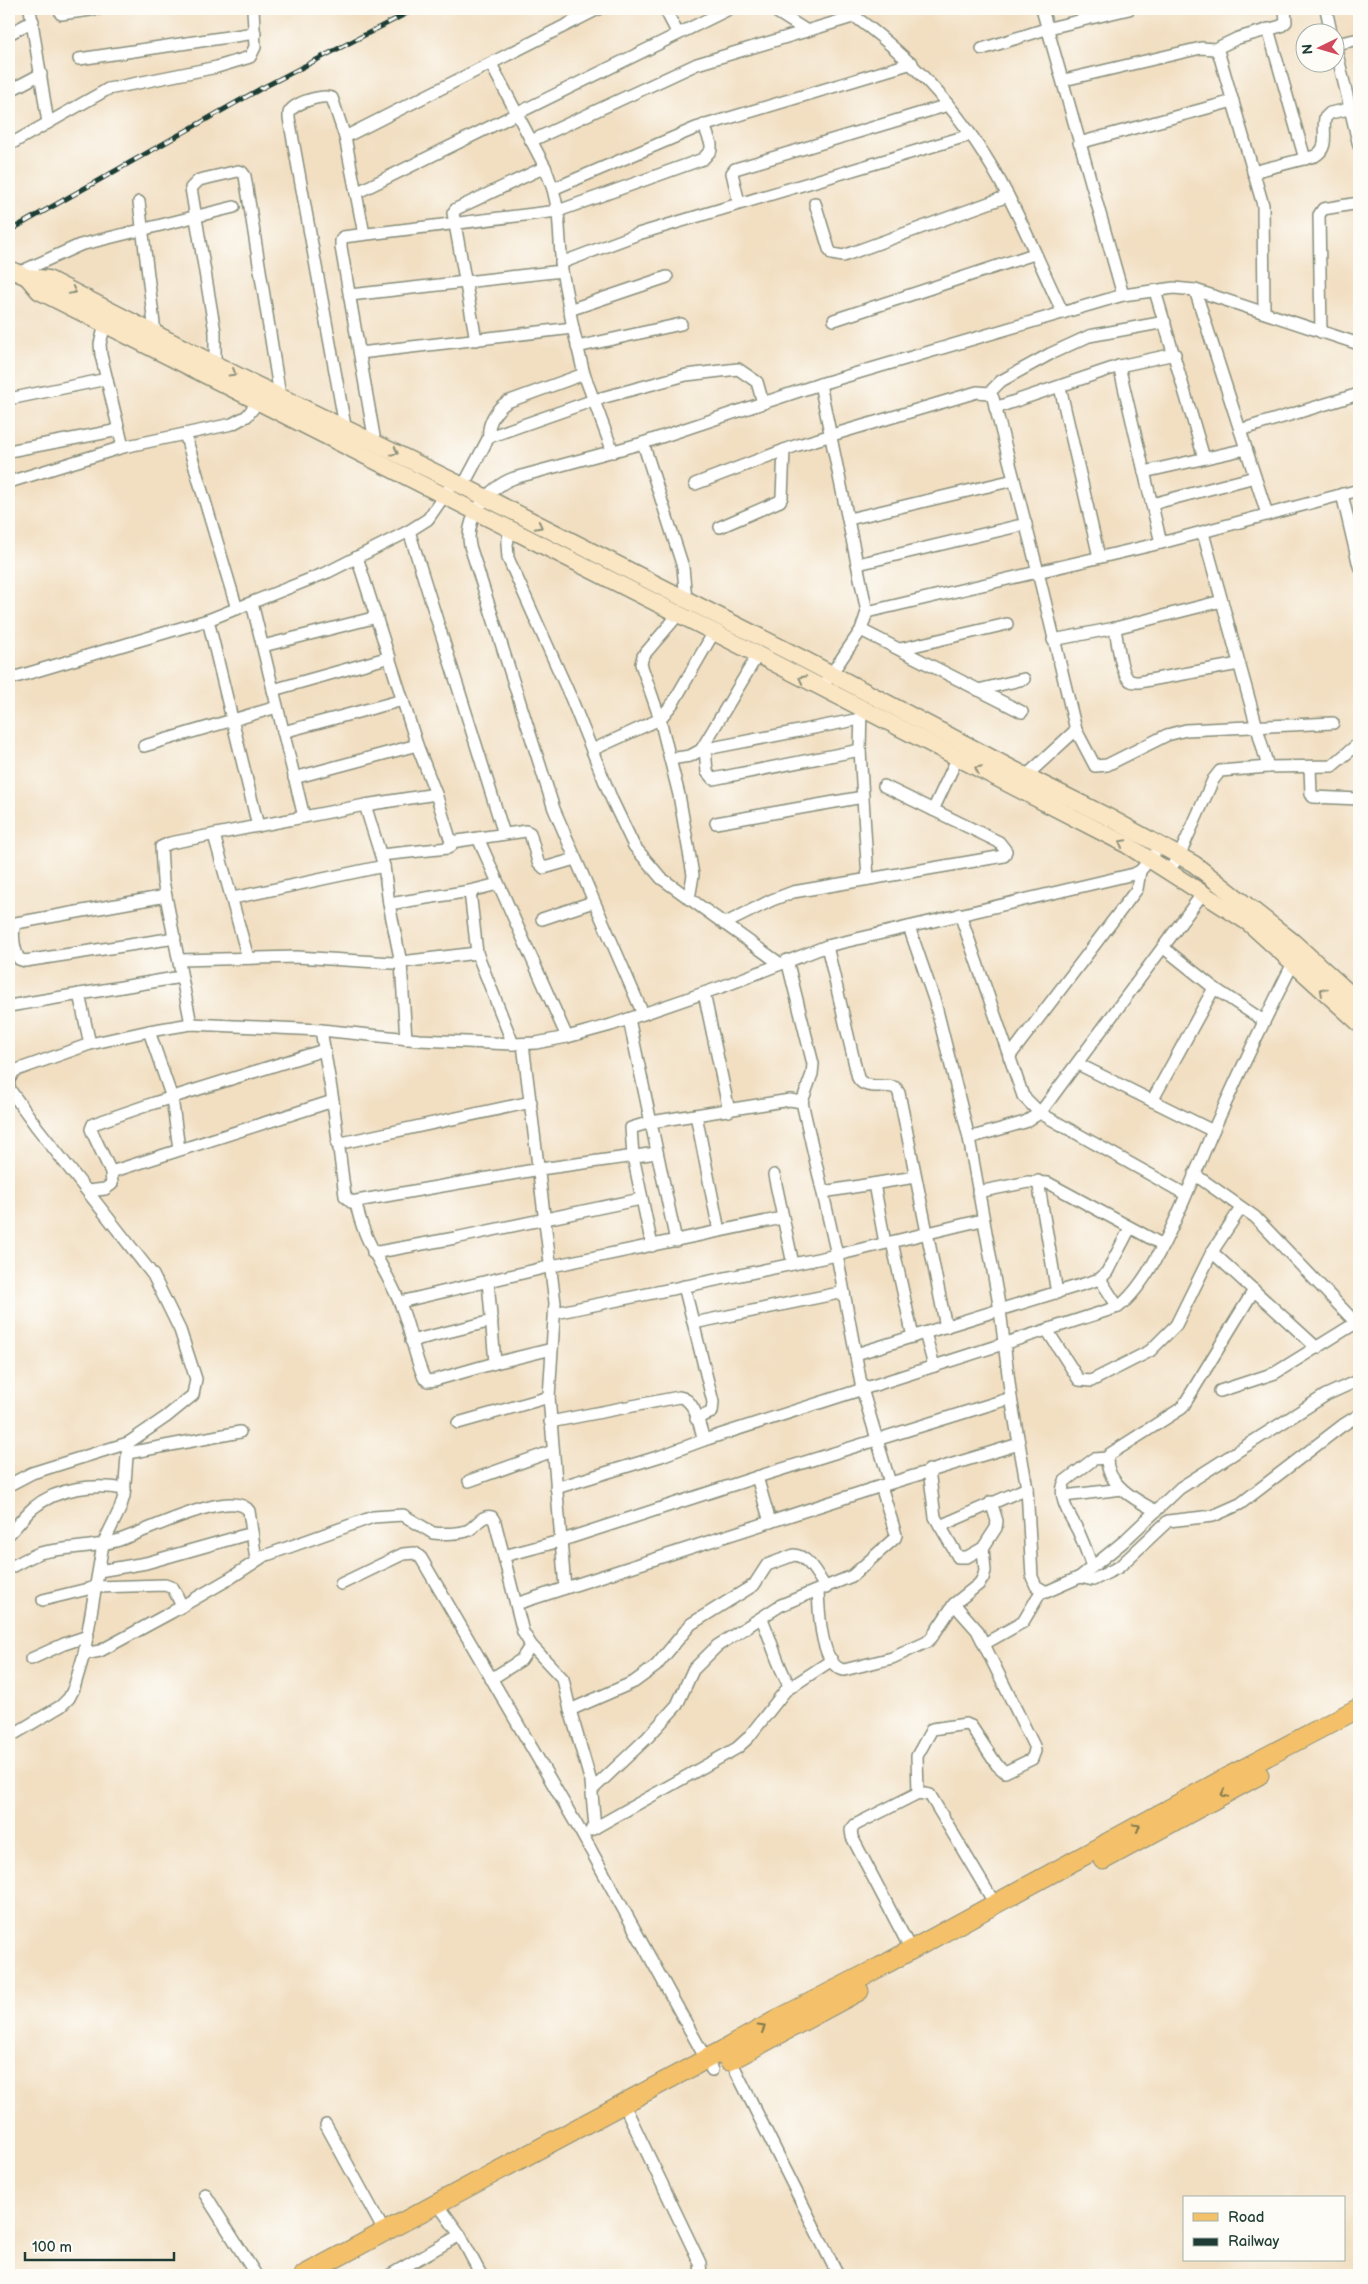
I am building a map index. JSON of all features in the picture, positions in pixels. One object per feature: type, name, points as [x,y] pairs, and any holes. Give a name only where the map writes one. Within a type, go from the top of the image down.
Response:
[{"type":"main road","points":[[18,273],[39,291],[510,530],[831,674],[1026,776],[1112,818],[1194,864],[1292,942],[1359,1002]]},
{"type":"main road","points":[[18,273],[48,279],[458,484],[682,608],[714,632],[821,689],[861,714],[957,759],[1127,846],[1146,866],[1168,872],[1249,922],[1359,1023]]},
{"type":"main road","points":[[830,2000],[911,1950],[1359,1708]]},
{"type":"main road","points":[[328,2275],[523,2158],[728,2055],[782,2016],[830,2000],[1359,1721]]},
{"type":"main road","points":[[304,2275],[384,2232],[440,2208],[628,2113],[709,2064]]},
{"type":"street","points":[[30,9],[48,123]]},
{"type":"street","points":[[60,14],[98,9]]},
{"type":"street","points":[[9,145],[108,89],[217,67],[250,57],[254,53],[255,46],[253,9]]},
{"type":"street","points":[[344,138],[598,9]]},
{"type":"street","points":[[665,9],[678,34]]},
{"type":"street","points":[[356,194],[729,9]]},
{"type":"street","points":[[772,9],[807,31]]},
{"type":"street","points":[[844,9],[856,16],[912,63],[948,105],[982,150],[1008,196],[1063,313]]},
{"type":"street","points":[[1042,9],[1064,80],[1079,143],[1123,296]]},
{"type":"street","points":[[982,48],[1049,28],[1129,9]]},
{"type":"street","points":[[1064,80],[1200,48],[1215,49],[1238,38],[1286,22],[1285,9]]},
{"type":"street","points":[[1326,9],[1329,22]]},
{"type":"street","points":[[531,141],[685,69],[856,16]]},
{"type":"street","points":[[9,34],[33,21]]},
{"type":"street","points":[[1268,29],[1304,159]]},
{"type":"street","points":[[79,59],[255,33]]},
{"type":"street","points":[[1346,42],[1359,40]]},
{"type":"street","points":[[1215,49],[1219,54],[1261,197],[1264,217],[1264,312]]},
{"type":"street","points":[[553,189],[704,125],[912,63]]},
{"type":"street","points":[[491,64],[545,167],[553,189],[558,211],[561,267],[577,347],[584,374],[613,452]]},
{"type":"street","points":[[1343,72],[1355,108],[1359,146]]},
{"type":"street","points":[[9,89],[41,74]]},
{"type":"street","points":[[345,426],[291,128],[289,113],[291,109],[323,96],[332,98],[344,138],[364,234]]},
{"type":"street","points":[[1079,143],[1232,101]]},
{"type":"street","points":[[739,203],[732,178],[732,173],[735,169],[948,105]]},
{"type":"street","points":[[1254,172],[1304,159],[1322,152],[1325,144],[1325,118],[1330,112],[1355,108]]},
{"type":"street","points":[[375,442],[341,241],[343,238],[558,211],[703,159],[711,150],[711,144],[704,125]]},
{"type":"street","points":[[350,295],[465,282],[561,267],[638,234],[970,135]]},
{"type":"street","points":[[476,340],[453,214],[456,209],[545,167]]},
{"type":"street","points":[[215,362],[215,332],[191,188],[194,183],[233,172],[242,172],[250,204],[280,396]]},
{"type":"street","points":[[815,203],[829,249],[832,254],[843,256],[1008,196]]},
{"type":"street","points":[[139,202],[155,332]]},
{"type":"street","points":[[1321,332],[1319,214],[1323,209],[1359,203]]},
{"type":"street","points":[[18,273],[80,245],[234,206]]},
{"type":"street","points":[[834,320],[1034,254]]},
{"type":"street","points":[[569,310],[667,277]]},
{"type":"street","points":[[643,1014],[554,809],[470,546],[469,532],[476,513],[499,485],[514,478],[643,443],[820,384],[962,341],[1123,296],[1174,288],[1195,290],[1359,344]]},
{"type":"street","points":[[1195,290],[1267,514]]},
{"type":"street","points":[[1155,291],[1204,458]]},
{"type":"street","points":[[695,484],[784,450],[831,435],[977,392],[989,393],[1001,381],[1050,354],[1089,336],[1165,322]]},
{"type":"street","points":[[105,324],[100,344],[123,447]]},
{"type":"street","points":[[577,347],[681,324]]},
{"type":"street","points":[[360,353],[573,328]]},
{"type":"street","points":[[996,408],[1119,366],[1175,354]]},
{"type":"street","points":[[1119,366],[1161,543]]},
{"type":"street","points":[[489,437],[594,400],[686,375],[738,369],[757,382],[763,403]]},
{"type":"street","points":[[9,679],[208,620],[328,572],[409,531],[428,519],[444,496],[458,484],[489,437],[489,426],[501,406],[584,374]]},
{"type":"street","points":[[9,400],[107,379]]},
{"type":"street","points":[[820,384],[867,612],[861,630],[821,689]]},
{"type":"street","points":[[1060,387],[1099,558]]},
{"type":"street","points":[[989,393],[996,408],[1026,524],[1076,730],[1095,766],[1101,767],[1167,735],[1186,730],[1333,723]]},
{"type":"street","points":[[1240,430],[1359,394]]},
{"type":"street","points":[[9,482],[123,447],[240,421],[247,416],[258,402]]},
{"type":"street","points":[[9,451],[119,430]]},
{"type":"street","points":[[185,434],[237,609]]},
{"type":"street","points":[[643,443],[682,566],[682,608],[644,656],[641,664],[660,719],[679,795],[693,875],[690,899]]},
{"type":"street","points":[[1144,472],[1246,449]]},
{"type":"street","points":[[720,527],[780,501],[782,497],[784,450]]},
{"type":"street","points":[[1152,504],[1255,477]]},
{"type":"street","points":[[849,519],[1014,480]]},
{"type":"street","points":[[867,612],[1202,533],[1359,490]]},
{"type":"street","points":[[1342,494],[1359,566]]},
{"type":"street","points":[[858,564],[1026,524]]},
{"type":"street","points":[[510,530],[507,544],[508,558],[634,846],[661,878],[724,924],[783,962],[813,1064],[812,1074],[802,1102],[837,1255],[862,1389],[878,1439],[896,1535],[858,1572],[822,1590],[781,1605],[762,1619],[717,1646],[698,1663],[677,1705],[648,1737],[592,1790]]},
{"type":"street","points":[[409,531],[504,834]]},
{"type":"street","points":[[1202,533],[1268,767]]},
{"type":"street","points":[[358,557],[416,745],[436,794],[451,842],[451,846],[448,848],[381,855]]},
{"type":"street","points":[[1054,640],[1115,628],[1222,601]]},
{"type":"street","points":[[252,603],[304,817]]},
{"type":"street","points":[[263,646],[377,617]]},
{"type":"street","points":[[208,620],[258,826]]},
{"type":"street","points":[[900,650],[1007,624]]},
{"type":"street","points":[[1115,628],[1122,668],[1125,676],[1130,681],[1139,682],[1239,664]]},
{"type":"street","points":[[861,630],[1022,712]]},
{"type":"street","points":[[592,750],[660,719],[673,703],[714,632]]},
{"type":"street","points":[[757,656],[703,750],[707,772],[713,779],[860,750]]},
{"type":"street","points":[[273,690],[390,657]]},
{"type":"street","points":[[978,690],[1024,679]]},
{"type":"street","points":[[283,732],[403,700]]},
{"type":"street","points":[[144,746],[277,706]]},
{"type":"street","points":[[670,759],[690,756],[703,750],[861,714],[860,750],[868,878]]},
{"type":"street","points":[[1026,776],[1076,730]]},
{"type":"street","points":[[294,778],[416,745]]},
{"type":"street","points":[[1168,872],[1180,856],[1216,775],[1226,769],[1332,766],[1357,749]]},
{"type":"street","points":[[934,810],[957,759]]},
{"type":"street","points":[[1310,767],[1310,790],[1313,797],[1359,799]]},
{"type":"street","points":[[724,924],[782,895],[868,878],[1004,856],[1006,852],[1004,846],[999,842],[884,786]]},
{"type":"street","points":[[191,1024],[166,896],[160,851],[162,847],[170,843],[366,805],[436,794]]},
{"type":"street","points":[[716,824],[863,797]]},
{"type":"street","points":[[366,805],[384,866],[389,904],[401,963],[406,1039]]},
{"type":"street","points":[[451,842],[521,831],[530,834],[538,862],[544,868],[575,859]]},
{"type":"street","points":[[214,835],[233,898],[248,958]]},
{"type":"street","points":[[478,838],[566,1037]]},
{"type":"street","points":[[1008,1057],[1137,889],[1146,866],[1160,845]]},
{"type":"street","points":[[233,898],[384,866]]},
{"type":"street","points":[[9,1080],[14,1072],[90,1044],[191,1024],[321,1030],[406,1039],[518,1044],[566,1037],[629,1019],[704,993],[827,946],[909,927],[1146,866]]},
{"type":"street","points":[[389,904],[470,891],[498,884]]},
{"type":"street","points":[[470,891],[477,952],[518,1044],[531,1102],[552,1266],[555,1313],[549,1397],[550,1422],[565,1588]]},
{"type":"street","points":[[969,1138],[1025,1122],[1040,1112],[1078,1064],[1203,894]]},
{"type":"street","points":[[166,896],[16,923],[12,947],[19,959],[25,961],[174,938]]},
{"type":"street","points":[[542,919],[593,902]]},
{"type":"street","points":[[960,914],[1023,1096],[1040,1112],[1185,1194]]},
{"type":"street","points":[[909,927],[935,1002],[969,1138],[982,1220],[1000,1310],[1011,1398],[1027,1488],[1032,1577],[1036,1586],[1042,1590],[1051,1591],[1080,1576],[1180,1488],[1326,1395],[1359,1380]]},
{"type":"street","points":[[827,946],[860,1083],[896,1088],[899,1093],[946,1326]]},
{"type":"street","points":[[1164,948],[1214,988],[1264,1021]]},
{"type":"street","points":[[179,960],[297,957],[401,963],[477,952]]},
{"type":"street","points":[[556,1488],[661,1456],[704,1440],[1118,1307],[1126,1301],[1137,1286],[1163,1245],[1264,1021],[1293,963]]},
{"type":"street","points":[[9,1006],[181,977]]},
{"type":"street","points":[[1152,1101],[1214,988]]},
{"type":"street","points":[[704,993],[729,1111]]},
{"type":"street","points":[[79,994],[90,1044]]},
{"type":"street","points":[[629,1019],[676,1241]]},
{"type":"street","points":[[321,1030],[333,1101],[344,1196],[347,1200],[356,1202],[540,1169],[657,1152]]},
{"type":"street","points":[[149,1031],[172,1098],[179,1149]]},
{"type":"street","points":[[88,1191],[110,1188],[112,1184],[110,1172],[91,1129],[94,1124],[324,1050]]},
{"type":"street","points":[[1078,1064],[1213,1132]]},
{"type":"street","points":[[9,1085],[10,1090],[36,1126],[159,1285],[185,1341],[196,1379],[193,1394],[128,1448],[125,1489],[120,1509],[103,1544],[88,1636],[69,1698],[61,1706],[9,1737]]},
{"type":"street","points":[[652,1246],[633,1156],[631,1128],[650,1122],[790,1100],[802,1102]]},
{"type":"street","points":[[110,1172],[333,1101]]},
{"type":"street","points":[[337,1144],[531,1102]]},
{"type":"street","points":[[696,1116],[718,1231]]},
{"type":"street","points":[[1194,1174],[1262,1224],[1358,1322],[1275,1373],[1220,1391]]},
{"type":"street","points":[[774,1175],[793,1264]]},
{"type":"street","points":[[823,1192],[915,1177]]},
{"type":"street","points":[[978,1192],[1038,1182],[1048,1184],[1163,1245]]},
{"type":"street","points":[[1038,1182],[1057,1293]]},
{"type":"street","points":[[874,1184],[913,1337]]},
{"type":"street","points":[[373,1253],[546,1220],[641,1199]]},
{"type":"street","points":[[356,1202],[360,1222],[373,1253],[400,1302],[424,1378],[428,1381],[552,1350]]},
{"type":"street","points":[[1047,1330],[1079,1380],[1091,1381],[1150,1351],[1176,1325],[1212,1252],[1242,1208]]},
{"type":"street","points":[[400,1302],[552,1266],[782,1218]]},
{"type":"street","points":[[555,1313],[837,1255],[982,1220]]},
{"type":"street","points":[[856,1354],[1100,1280],[1107,1272],[1130,1228]]},
{"type":"street","points":[[1212,1252],[1318,1348]]},
{"type":"street","points":[[1100,1280],[1118,1307]]},
{"type":"street","points":[[488,1282],[496,1363]]},
{"type":"street","points":[[684,1286],[713,1402],[712,1412],[696,1419]]},
{"type":"street","points":[[1092,1566],[1079,1532],[1066,1509],[1063,1485],[1065,1481],[1094,1459],[1107,1458],[1110,1454],[1182,1408],[1254,1290]]},
{"type":"street","points":[[694,1323],[844,1292]]},
{"type":"street","points":[[411,1341],[492,1321]]},
{"type":"street","points":[[925,1333],[934,1366]]},
{"type":"street","points":[[458,1423],[549,1397]]},
{"type":"street","points":[[550,1422],[679,1397],[688,1401],[704,1440]]},
{"type":"street","points":[[504,1556],[560,1541],[1011,1398]]},
{"type":"street","points":[[1080,1576],[1093,1580],[1119,1567],[1168,1521],[1213,1516],[1240,1504],[1343,1425],[1359,1415]]},
{"type":"street","points":[[9,1485],[32,1473],[128,1448],[240,1432]]},
{"type":"street","points":[[516,1604],[929,1470],[1019,1444]]},
{"type":"street","points":[[468,1481],[553,1451]]},
{"type":"street","points":[[1107,1458],[1109,1470],[1122,1489],[1156,1511]]},
{"type":"street","points":[[929,1470],[935,1517],[958,1557],[967,1557],[983,1548],[996,1528],[991,1502]]},
{"type":"street","points":[[757,1477],[770,1522]]},
{"type":"street","points":[[10,1530],[33,1508],[59,1494],[95,1485],[125,1489]]},
{"type":"street","points":[[940,1526],[991,1502],[1027,1488]]},
{"type":"street","points":[[1064,1496],[1102,1493],[1122,1489]]},
{"type":"street","points":[[9,1568],[40,1554],[103,1544],[126,1538],[190,1512],[214,1506],[238,1504],[247,1507],[250,1511],[256,1560]]},
{"type":"street","points":[[84,1654],[100,1651],[229,1579],[256,1560],[373,1517],[403,1515],[439,1534],[465,1531],[484,1518],[492,1517],[523,1632],[530,1645],[560,1673],[565,1686],[592,1790],[595,1828]]},
{"type":"street","points":[[99,1571],[146,1563],[252,1533]]},
{"type":"street","points":[[570,1710],[628,1686],[656,1666],[690,1624],[754,1585],[767,1565],[794,1555],[807,1561],[822,1590],[821,1631],[834,1665],[844,1670],[884,1661],[927,1642],[954,1604],[979,1584],[985,1571],[983,1548]]},
{"type":"street","points":[[341,1584],[403,1554],[415,1554],[421,1558],[582,1834],[709,2064]]},
{"type":"street","points":[[43,1600],[96,1586],[170,1586],[176,1592],[182,1606]]},
{"type":"street","points":[[984,1644],[1023,1622],[1042,1590]]},
{"type":"street","points":[[918,1793],[917,1756],[929,1732],[936,1728],[966,1724],[971,1726],[997,1765],[1005,1772],[1034,1756],[1034,1746],[984,1644],[971,1622],[954,1604]]},
{"type":"street","points":[[762,1619],[772,1642],[779,1669],[790,1687]]},
{"type":"street","points":[[31,1659],[64,1644],[88,1636]]},
{"type":"street","points":[[492,1679],[521,1660],[530,1645]]},
{"type":"street","points":[[582,1834],[737,1748],[748,1738],[772,1706],[790,1687],[832,1660]]},
{"type":"street","points":[[911,1950],[852,1837],[851,1830],[855,1825],[918,1793],[930,1795],[995,1904]]},
{"type":"street","points":[[728,2055],[838,2275]]},
{"type":"street","points":[[628,2113],[700,2263],[701,2275]]},
{"type":"street","points":[[326,2125],[384,2232]]},
{"type":"street","points":[[205,2194],[256,2275]]},
{"type":"street","points":[[440,2208],[460,2235],[481,2275]]},
{"type":"street","points":[[390,2275],[460,2235]]},
{"type":"railway","points":[[9,231],[262,88],[415,9]]}]
